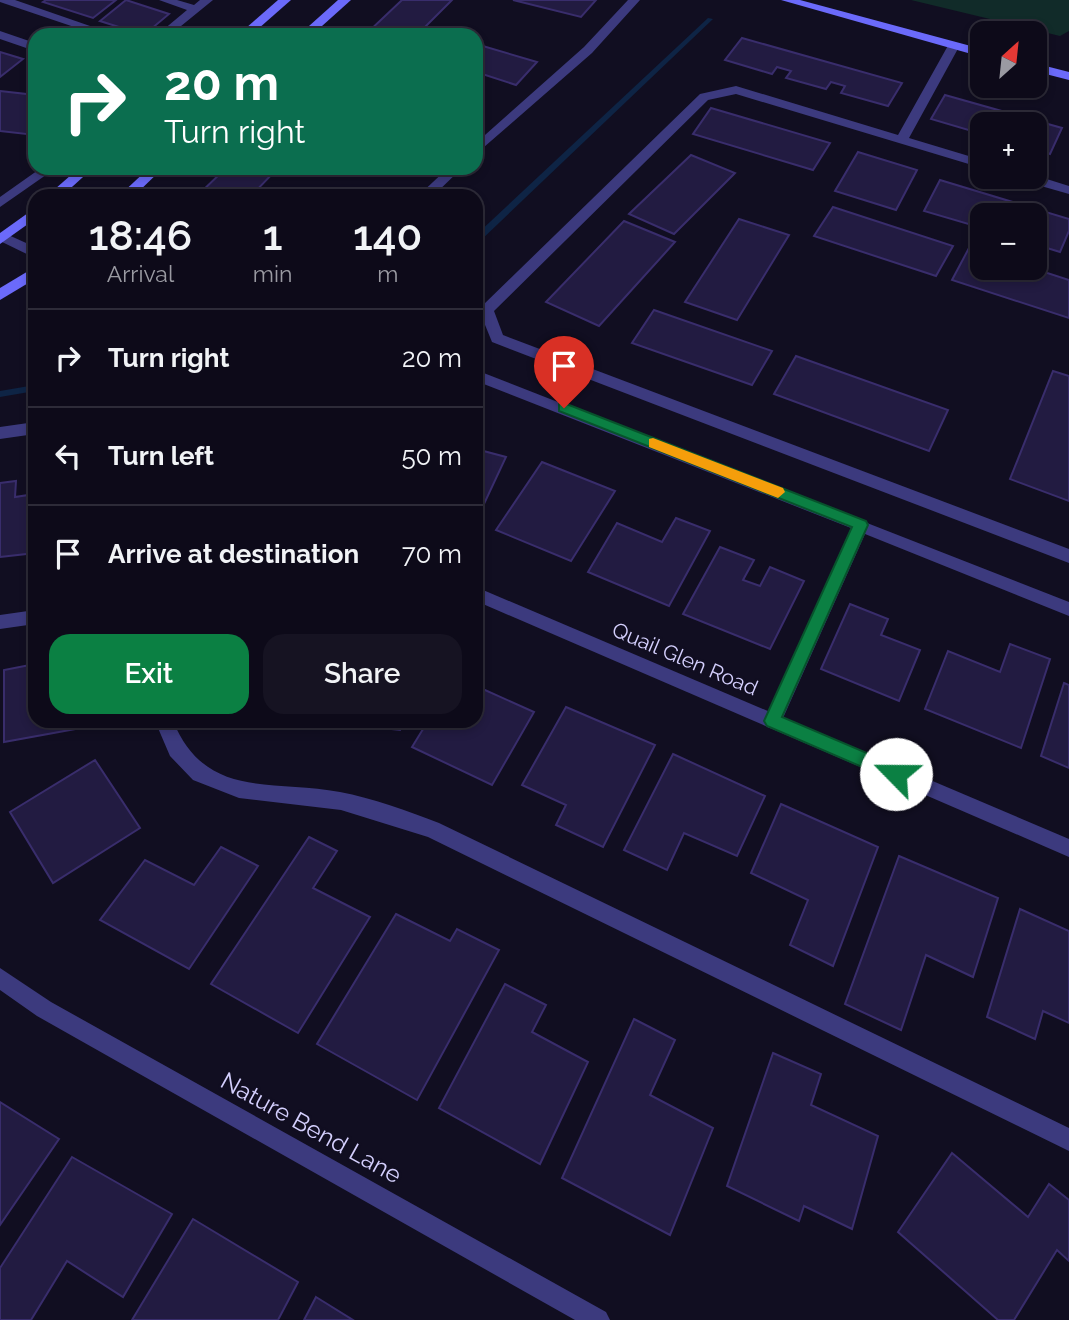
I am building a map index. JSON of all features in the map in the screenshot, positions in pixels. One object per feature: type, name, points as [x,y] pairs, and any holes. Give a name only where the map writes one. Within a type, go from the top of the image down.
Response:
[{"type":"main road","points":[[252,28],[285,0]]},
{"type":"main road","points":[[314,28],[345,0]]},
{"type":"main road","points":[[787,0],[970,49]]},
{"type":"main road","points":[[1047,70],[1069,76]]},
{"type":"main road","points":[[62,189],[79,175]]},
{"type":"main road","points":[[134,189],[149,175]]},
{"type":"main road","points":[[2,238],[28,218]]},
{"type":"main road","points":[[0,295],[28,277]]},
{"type":"street","points":[[4,0],[89,28]]},
{"type":"street","points":[[165,0],[195,9]]},
{"type":"street","points":[[172,28],[206,0]]},
{"type":"street","points":[[483,144],[588,50],[634,0]]},
{"type":"street","points":[[0,35],[28,45]]},
{"type":"street","points":[[901,140],[954,45]]},
{"type":"street","points":[[970,160],[736,90],[704,97],[486,310],[497,338],[1069,556]]},
{"type":"street","points":[[0,203],[40,175]]},
{"type":"street","points":[[433,189],[448,175]]},
{"type":"street","points":[[1047,184],[1069,190]]},
{"type":"street","points":[[2,238],[28,250]]},
{"type":"street","points":[[483,378],[1069,609]]},
{"type":"street","points":[[0,433],[28,429]]},
{"type":"street","points":[[772,721],[861,525]]},
{"type":"street","name":"Quail Glen Road","points":[[483,597],[1069,848]]},
{"type":"street","points":[[0,622],[28,618]]},
{"type":"street","points":[[167,728],[176,750],[200,774],[239,790],[341,801],[432,829],[1069,1140]]},
{"type":"street","name":"Nature Bend Lane","points":[[0,978],[44,1009],[598,1320]]},
{"type":"green space","points":[[911,0],[1069,0],[1069,31],[1060,36],[1047,33],[1047,21],[998,21]]},
{"type":"building","points":[[116,0],[93,18],[43,2]]},
{"type":"building","points":[[126,0],[169,14],[152,28],[122,28],[100,21]]},
{"type":"building","points":[[402,0],[452,0],[424,28],[372,28]]},
{"type":"building","points":[[513,0],[596,0],[581,17]]},
{"type":"building","points":[[742,38],[902,83],[888,106],[841,93],[845,86],[831,82],[826,89],[786,78],[791,71],[777,67],[772,74],[725,60]]},
{"type":"building","points":[[483,46],[537,62],[516,85],[483,74]]},
{"type":"building","points":[[0,52],[23,59],[0,77]]},
{"type":"building","points":[[0,91],[28,94],[28,134],[0,131]]},
{"type":"building","points":[[945,95],[1005,112],[970,112],[970,130],[931,119]]},
{"type":"building","points":[[711,108],[830,143],[813,170],[693,134]]},
{"type":"building","points":[[1047,124],[1062,128],[1050,154],[1047,153]]},
{"type":"building","points":[[858,152],[917,170],[896,210],[835,191]]},
{"type":"building","points":[[691,155],[735,173],[674,234],[629,214]]},
{"type":"building","points":[[219,175],[271,175],[258,189],[204,189]]},
{"type":"building","points":[[940,180],[1016,203],[970,203],[970,224],[924,211]]},
{"type":"building","points":[[833,207],[953,246],[936,276],[814,236]]},
{"type":"building","points":[[1047,212],[1069,219],[1069,231],[1060,252],[1047,248]]},
{"type":"building","points":[[739,219],[789,235],[737,320],[685,302]]},
{"type":"building","points":[[624,221],[675,242],[599,326],[546,302]]},
{"type":"building","points":[[969,248],[970,280],[1047,280],[1047,273],[1069,280],[1069,318],[952,280]]},
{"type":"building","points":[[654,310],[772,351],[752,385],[632,343]]},
{"type":"building","points":[[796,356],[948,410],[929,451],[774,394]]},
{"type":"building","points":[[1053,371],[1069,376],[1069,501],[1010,479]]},
{"type":"building","points":[[483,451],[506,457],[483,506]]},
{"type":"building","points":[[542,462],[615,491],[571,561],[496,530]]},
{"type":"building","points":[[16,481],[15,497],[28,495],[28,554],[0,557],[0,483]]},
{"type":"building","points":[[676,518],[710,531],[669,606],[588,572],[617,523],[662,542]]},
{"type":"building","points":[[720,547],[754,560],[743,580],[760,586],[770,567],[804,581],[770,649],[683,614]]},
{"type":"building","points":[[850,604],[888,619],[881,635],[920,650],[899,701],[821,669]]},
{"type":"building","points":[[1010,644],[1050,659],[1021,748],[925,709],[948,651],[1000,672]]},
{"type":"building","points":[[28,665],[28,728],[81,728],[4,742],[4,670]]},
{"type":"building","points":[[1064,683],[1069,685],[1069,768],[1041,756]]},
{"type":"building","points":[[483,689],[534,712],[492,785],[412,747],[424,728],[483,728]]},
{"type":"building","points":[[566,707],[655,745],[603,847],[556,825],[566,805],[522,785]]},
{"type":"building","points":[[673,754],[765,796],[737,856],[684,833],[667,870],[624,850]]},
{"type":"building","points":[[95,760],[140,828],[53,883],[10,812]]},
{"type":"building","points":[[781,804],[878,847],[833,966],[790,945],[808,900],[751,873]]},
{"type":"building","points":[[309,837],[337,851],[313,888],[370,917],[298,1033],[211,984]]},
{"type":"building","points":[[221,847],[258,866],[189,969],[100,920],[145,860],[194,885]]},
{"type":"building","points":[[899,856],[998,898],[973,977],[926,955],[901,1030],[845,1004]]},
{"type":"building","points":[[1020,909],[1069,931],[1069,1023],[1043,1011],[1035,1039],[987,1017]]},
{"type":"building","points":[[396,914],[450,941],[457,929],[499,950],[417,1100],[317,1044]]},
{"type":"building","points":[[505,984],[546,1005],[532,1032],[588,1062],[540,1164],[439,1108]]},
{"type":"building","points":[[634,1019],[675,1040],[650,1095],[713,1128],[670,1235],[562,1178]]},
{"type":"building","points":[[773,1053],[821,1074],[811,1105],[878,1136],[852,1229],[804,1206],[799,1221],[727,1186]]},
{"type":"building","points":[[0,1102],[59,1139],[0,1225]]},
{"type":"building","points":[[952,1153],[1028,1217],[1049,1184],[1069,1200],[1069,1261],[1057,1250],[1014,1320],[998,1320],[898,1232]]},
{"type":"building","points":[[72,1157],[172,1214],[123,1297],[67,1261],[31,1320],[0,1320],[0,1268]]},
{"type":"building","points":[[193,1219],[298,1282],[278,1320],[132,1320]]},
{"type":"building","points":[[316,1297],[353,1320],[304,1320]]},
{"type":"waterway","points":[[483,233],[710,19]]},
{"type":"waterway","points":[[0,394],[28,389]]},
{"type":"slow traffic","points":[[653,443],[778,492]]},
{"type":"route","points":[[564,408],[861,525],[772,721],[896,774]]}]
